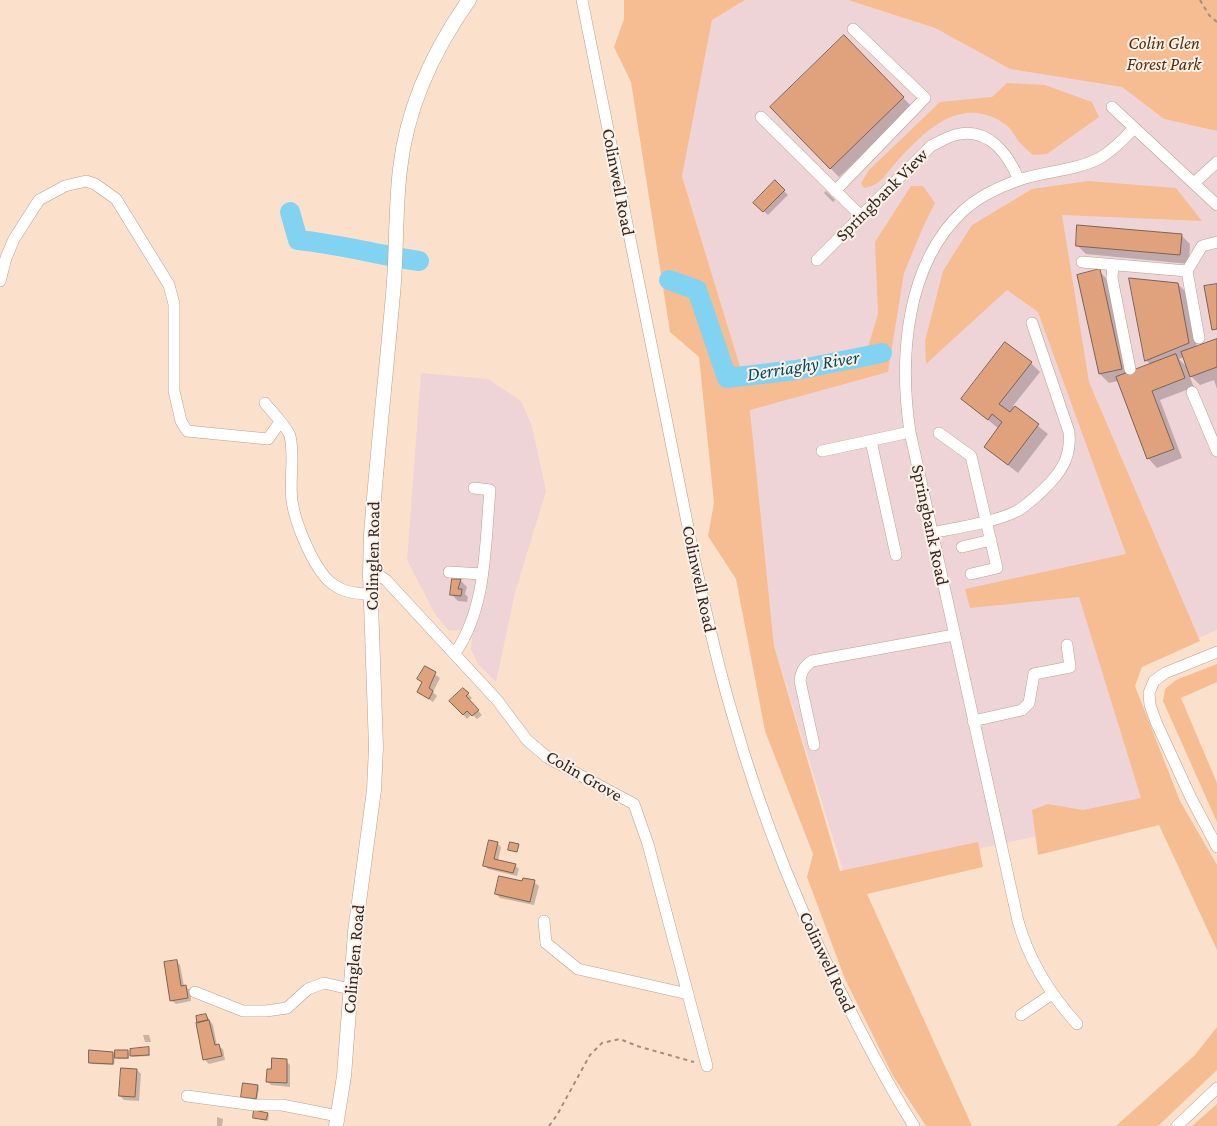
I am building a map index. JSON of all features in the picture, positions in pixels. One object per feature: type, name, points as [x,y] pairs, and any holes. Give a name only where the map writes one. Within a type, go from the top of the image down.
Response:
[{"type":"main road","name":"Colinglen Road","points":[[337,1121],[344,1076],[355,932],[374,790],[376,747],[370,574],[374,496],[396,270],[400,170],[406,133],[416,97],[431,62],[450,27],[469,0]]},
{"type":"street","name":"Colinwell Road","points":[[582,0],[695,562],[732,713],[755,787],[801,909],[881,1071],[914,1126]]},
{"type":"street","points":[[835,190],[925,98],[853,29]]},
{"type":"street","points":[[1112,107],[1217,205]]},
{"type":"street","points":[[761,117],[861,216]]},
{"type":"street","name":"Springbank Road","points":[[1077,1024],[1052,994],[1030,955],[1018,921],[972,720],[910,432],[905,372],[908,331],[916,295],[930,256],[940,237],[964,210],[981,198],[1019,180],[1098,158],[1119,144],[1134,128]]},
{"type":"street","name":"Springbank View","points":[[817,260],[931,146],[957,134],[976,135],[995,144],[1002,150],[1019,180]]},
{"type":"street","points":[[1194,183],[1217,162]]},
{"type":"street","points":[[0,281],[6,258],[14,239],[39,200],[65,186],[86,181],[95,184],[116,199],[169,285],[174,304],[174,392],[181,422],[187,431],[268,439],[280,422]]},
{"type":"street","points":[[1199,338],[1187,271],[1202,246],[1217,242]]},
{"type":"street","points":[[1082,262],[1187,271]]},
{"type":"street","points":[[1114,265],[1112,278],[1130,369]]},
{"type":"street","points":[[931,534],[1016,512],[1031,501],[1063,468],[1070,444],[1069,432],[1032,323]]},
{"type":"street","points":[[1192,392],[1217,451]]},
{"type":"street","points":[[265,403],[290,434],[293,470],[292,500],[299,529],[309,552],[332,584],[357,594],[370,594]]},
{"type":"street","points":[[822,451],[910,432]]},
{"type":"street","points":[[939,433],[971,456],[991,540],[997,568],[971,574]]},
{"type":"street","points":[[871,441],[896,555]]},
{"type":"street","points":[[456,654],[462,645],[476,612],[482,574],[490,490],[474,488]]},
{"type":"street","points":[[962,547],[991,540]]},
{"type":"street","points":[[449,572],[482,574]]},
{"type":"street","name":"Colin Grove","points":[[370,574],[377,574],[386,580],[497,700],[528,740],[548,758],[634,804],[648,844],[707,1066]]},
{"type":"street","points":[[814,745],[800,681],[801,673],[805,666],[812,661],[954,635]]},
{"type":"street","points":[[972,720],[1022,710],[1029,703],[1034,674],[1070,667],[1067,645]]},
{"type":"street","points":[[1217,652],[1165,673],[1154,681],[1149,693],[1150,705],[1156,722],[1191,798],[1217,847]]},
{"type":"street","points":[[544,920],[546,943],[578,969],[688,994]]},
{"type":"street","points":[[195,992],[243,1011],[266,1011],[287,1008],[308,989],[324,983],[350,989]]},
{"type":"street","points":[[1021,1015],[1052,994]]},
{"type":"street","points":[[1177,1126],[1217,1088]]},
{"type":"street","points":[[187,1096],[254,1105],[282,1106],[337,1121]]},
{"type":"path","points":[[1200,0],[1209,15],[1217,22]]},
{"type":"path","points":[[549,1126],[590,1055],[602,1043],[620,1039],[637,1046],[707,1066]]},
{"type":"shaded area","points":[[745,0],[848,0],[935,28],[1010,69],[1122,87],[1164,119],[1217,131],[1217,630],[1113,675],[1151,812],[845,877],[774,646],[750,410],[741,370],[682,175],[712,20]]},
{"type":"shaded area","points":[[421,373],[488,379],[521,401],[532,426],[546,491],[515,593],[496,682],[478,664],[471,649],[472,634],[462,630],[449,631],[435,614],[407,560]]},
{"type":"green space","points":[[624,0],[745,0],[712,20],[682,176],[741,370],[868,347],[878,314],[875,242],[911,186],[923,186],[935,203],[904,273],[888,372],[750,410],[774,646],[840,871],[978,842],[983,867],[867,894],[972,1126],[926,1126],[893,1076],[845,979],[807,877],[813,854],[765,731],[736,579],[708,536],[714,503],[699,357],[670,332],[631,82],[614,47],[624,19]]},
{"type":"green space","name":"Colin Glen Forest Park","points":[[848,0],[1217,0],[1217,131],[1164,119],[1122,87],[1010,69],[935,28]]},
{"type":"green space","points":[[1007,83],[1045,85],[1092,102],[1099,117],[1047,154],[1033,155],[1019,142],[1005,124],[988,116],[973,113],[957,115],[929,130],[904,153],[881,180],[875,185],[864,188],[861,183],[869,170],[940,102],[992,97]]},
{"type":"green space","points":[[1088,181],[1176,188],[1202,221],[1062,215],[1089,382],[1200,641],[1142,667],[1135,686],[1180,801],[1217,865],[1217,950],[1159,825],[1038,855],[1032,810],[1048,804],[1083,810],[1141,798],[1079,597],[970,608],[965,589],[1126,554],[1038,312],[1007,290],[926,364],[925,341],[943,271],[972,225],[1032,189]]},
{"type":"green space","points":[[1217,664],[1217,682],[1181,698],[1217,783],[1217,822],[1163,701],[1165,689],[1176,680]]},
{"type":"green space","points":[[1217,1027],[1217,1070],[1158,1126],[1116,1126],[1195,1055]]},
{"type":"green space","points":[[1217,1104],[1217,1126],[1192,1126]]},
{"type":"building","points":[[844,35],[904,97],[830,169],[770,107]]},
{"type":"building","points":[[775,180],[785,190],[763,212],[753,203]]},
{"type":"building","points":[[1077,225],[1182,234],[1180,255],[1076,246]]},
{"type":"building","points":[[1100,269],[1122,369],[1099,374],[1077,275]]},
{"type":"building","points":[[1129,278],[1178,283],[1189,343],[1145,361]]},
{"type":"building","points":[[1217,284],[1217,329],[1212,330],[1204,286]]},
{"type":"building","points":[[1217,339],[1217,367],[1190,377],[1181,352]]},
{"type":"building","points":[[1005,342],[1032,362],[999,404],[1010,412],[1015,406],[1039,424],[1008,465],[984,447],[1002,422],[992,414],[988,420],[961,399]]},
{"type":"building","points":[[1176,354],[1185,378],[1152,391],[1174,449],[1147,459],[1116,377]]},
{"type":"building","points":[[452,579],[461,579],[458,589],[462,589],[461,596],[450,595]]},
{"type":"building","points":[[425,666],[436,672],[429,688],[433,691],[429,699],[417,692],[422,682],[417,679]]},
{"type":"building","points":[[463,688],[469,693],[466,696],[479,710],[472,716],[467,711],[463,715],[449,701]]},
{"type":"building","points":[[489,840],[498,842],[494,859],[516,864],[513,873],[483,866]]},
{"type":"building","points":[[510,842],[519,844],[517,852],[508,850]]},
{"type":"building","points":[[499,876],[522,881],[523,878],[535,880],[530,902],[495,894]]},
{"type":"building","points":[[177,960],[181,986],[186,985],[188,998],[170,1001],[164,962]]},
{"type":"building","points":[[206,1014],[208,1020],[197,1023],[196,1016]]},
{"type":"building","points":[[209,1020],[215,1045],[219,1044],[222,1056],[203,1060],[196,1023]]},
{"type":"building","points":[[149,1047],[149,1055],[130,1056],[130,1049]]},
{"type":"building","points":[[89,1050],[113,1052],[113,1064],[89,1063]]},
{"type":"building","points":[[115,1050],[128,1050],[128,1058],[115,1058]]},
{"type":"building","points":[[272,1058],[287,1059],[287,1083],[266,1082],[267,1069],[271,1069]]},
{"type":"building","points":[[121,1068],[137,1069],[135,1097],[119,1096]]},
{"type":"building","points":[[243,1083],[258,1085],[256,1099],[241,1097]]},
{"type":"building","points":[[254,1110],[268,1113],[266,1120],[253,1118]]},
{"type":"waterway","name":"Derriaghy River","points":[[290,212],[298,240],[419,261]]},
{"type":"waterway","name":"Derriaghy River","points":[[669,280],[697,290],[727,378],[796,370],[882,353]]}]
